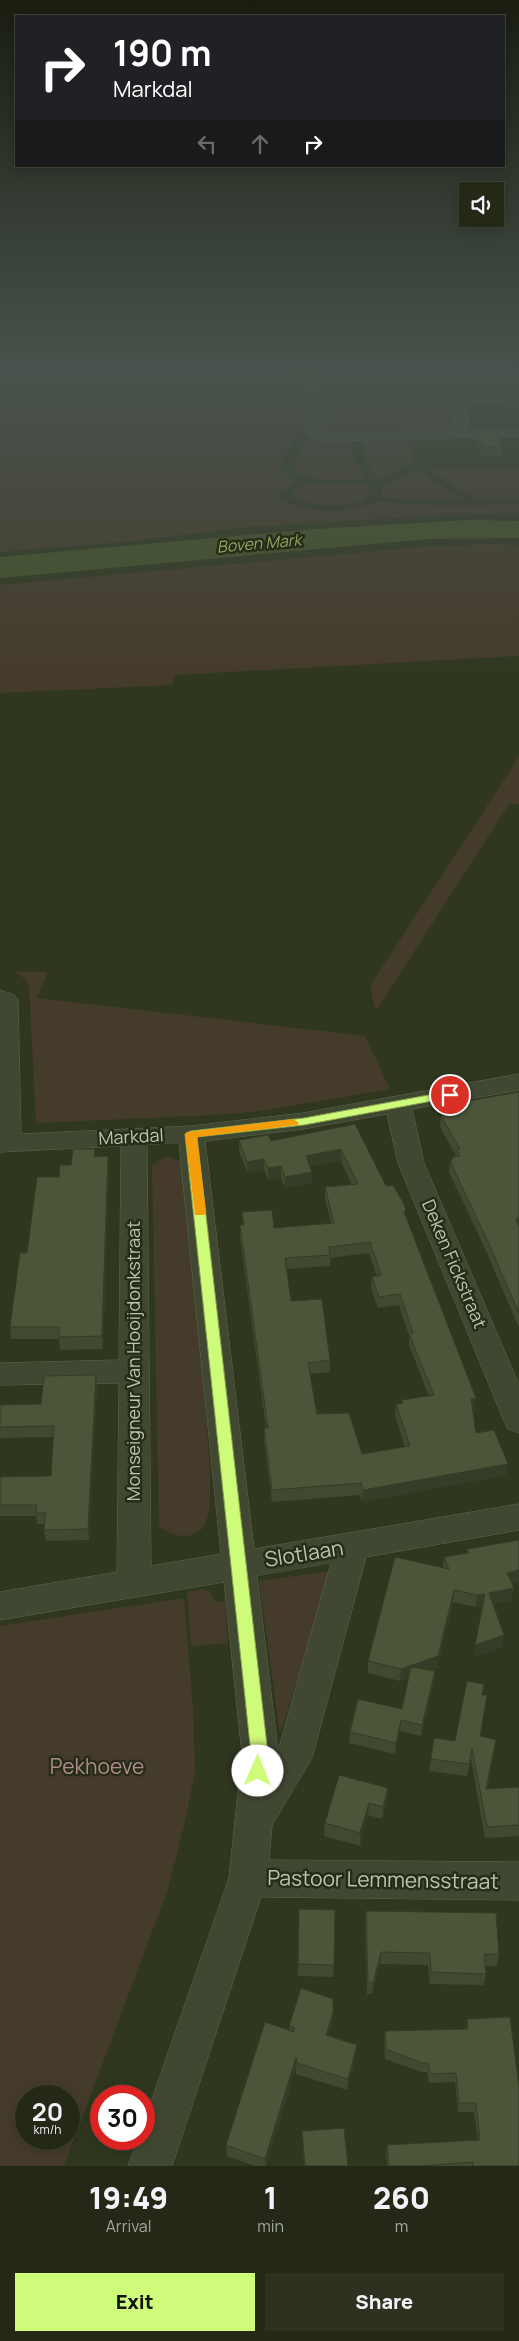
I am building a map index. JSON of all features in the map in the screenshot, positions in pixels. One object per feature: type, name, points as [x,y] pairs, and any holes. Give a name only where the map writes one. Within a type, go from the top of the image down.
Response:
[{"type":"street","name":"Markdal","points":[[0,997],[6,1000],[4,1143],[191,1134],[304,1121],[519,1082]]},
{"type":"street","name":"Deken Fickstraat","points":[[398,1104],[411,1163],[519,1421]]},
{"type":"street","points":[[150,2166],[248,1878],[260,1754],[191,1134]]},
{"type":"street","name":"Monseigneur Van Hooijdonkstraat","points":[[134,1138],[134,1584]]},
{"type":"street","points":[[0,1374],[134,1371]]},
{"type":"street","name":"Slotlaan","points":[[0,1606],[519,1516]]},
{"type":"street","points":[[254,1821],[294,1758],[352,1546]]},
{"type":"street","name":"Pastoor Lemmensstraat","points":[[248,1878],[519,1883]]},
{"type":"green space","points":[[0,471],[282,471],[297,482],[278,494],[279,500],[304,508],[328,511],[363,506],[379,501],[432,505],[519,504],[519,513],[247,527],[125,542],[0,552]]},
{"type":"green space","points":[[297,471],[361,471],[366,480],[320,480],[297,473]]},
{"type":"green space","points":[[372,471],[396,471],[382,479],[377,479]]},
{"type":"green space","points":[[414,471],[421,471],[446,489],[465,499],[399,499],[381,497],[383,493],[381,484],[391,483]]},
{"type":"green space","points":[[433,471],[519,471],[519,498],[478,499],[455,488]]},
{"type":"green space","points":[[309,484],[367,484],[369,494],[354,503],[332,505],[310,503],[293,498],[294,491]]},
{"type":"green space","points":[[485,544],[519,545],[519,656],[175,675],[172,685],[0,693],[0,585],[422,547]]},
{"type":"green space","points":[[519,757],[519,804],[509,804],[376,1011],[371,984]]},
{"type":"green space","points":[[14,971],[48,972],[37,998],[365,1036],[390,1089],[261,1111],[215,1115],[36,1123],[29,986],[25,979]]},
{"type":"green space","points":[[169,1157],[184,1163],[210,1470],[210,1497],[207,1519],[199,1532],[186,1536],[171,1533],[159,1525],[152,1165],[163,1158]]},
{"type":"green space","points":[[332,1571],[280,1733],[259,1581]]},
{"type":"green space","points":[[202,1589],[209,1591],[216,1602],[225,1602],[228,1643],[191,1646],[187,1592]]},
{"type":"green space","name":"Pekhoeve","points":[[184,1598],[193,1709],[195,1772],[168,1889],[94,2085],[90,2085],[90,2097],[80,2123],[80,2085],[15,2085],[15,2150],[70,2150],[64,2166],[0,2166],[0,1626]]},
{"type":"water","name":"Boven Mark","points":[[467,520],[519,521],[519,538],[428,539],[0,578],[0,557],[316,529]]},
{"type":"building","points":[[519,1092],[519,1219],[516,1219],[519,1227],[519,1313],[450,1161],[453,1160],[452,1157],[460,1156],[457,1150],[460,1149],[441,1116],[455,1113],[451,1104]]},
{"type":"building","points":[[355,1124],[386,1186],[393,1185],[403,1202],[406,1210],[404,1212],[476,1398],[471,1399],[476,1433],[494,1430],[508,1464],[363,1490],[361,1483],[272,1490],[264,1428],[268,1428],[240,1225],[244,1225],[242,1212],[272,1210],[274,1228],[334,1223],[325,1187],[358,1184],[341,1149],[306,1156],[312,1172],[285,1177],[281,1166],[268,1168],[264,1159],[247,1162],[239,1140],[268,1135],[271,1141]],"holes":[[[370,1242],[381,1275],[372,1277],[379,1297],[400,1294],[413,1333],[409,1334],[434,1395],[402,1400],[403,1403],[396,1404],[410,1446],[362,1454],[349,1413],[317,1414],[308,1363],[330,1360],[322,1299],[291,1301],[285,1258],[330,1255],[329,1247]]]},
{"type":"building","points":[[73,1149],[95,1149],[94,1157],[108,1156],[102,1336],[59,1337],[59,1327],[10,1327],[20,1253],[27,1253],[37,1177],[59,1177],[60,1165],[71,1165]]},
{"type":"building","points":[[96,1375],[88,1529],[44,1530],[46,1513],[36,1513],[37,1505],[0,1505],[0,1477],[51,1476],[54,1426],[0,1427],[0,1405],[41,1404],[44,1376]]},
{"type":"building","points":[[519,1540],[519,1570],[507,1573],[514,1588],[489,1593],[504,1635],[475,1645],[485,1594],[477,1595],[454,1590],[438,1656],[401,1669],[368,1661],[395,1557],[449,1569],[444,1557],[469,1553],[467,1549]]},
{"type":"building","points":[[411,1667],[435,1671],[422,1725],[401,1720],[396,1743],[350,1732],[358,1699],[402,1709]]},
{"type":"building","points":[[467,1681],[484,1684],[482,1695],[487,1695],[480,1736],[496,1740],[486,1789],[519,1787],[519,1825],[487,1827],[472,1748],[469,1764],[431,1759],[434,1738],[455,1741]]},
{"type":"building","points":[[339,1775],[388,1788],[383,1807],[369,1803],[360,1833],[325,1823]]},
{"type":"building","points":[[299,1909],[335,1910],[334,1965],[298,1964]]},
{"type":"building","points":[[366,1911],[496,1913],[499,1954],[484,1954],[486,1974],[431,1972],[430,1953],[381,1952],[373,1983],[368,1982]]},
{"type":"building","points":[[301,1988],[333,1999],[333,2013],[326,2035],[357,2045],[348,2079],[297,2063],[296,2057],[265,2159],[226,2145],[265,2022],[294,2032],[294,2027],[289,2026]]},
{"type":"building","points":[[510,2017],[519,2087],[519,2166],[473,2166],[473,2162],[389,2166],[387,2145],[480,2140],[476,2103],[459,2103],[456,2073],[430,2074],[428,2063],[422,2063],[386,2049],[385,2031],[468,2029],[467,2019]]},
{"type":"building","points":[[344,2128],[348,2166],[305,2166],[302,2131]]},
{"type":"slow traffic","points":[[200,1212],[191,1134],[293,1123]]},
{"type":"route","points":[[258,1771],[260,1754],[191,1134],[304,1121],[450,1095]]}]
